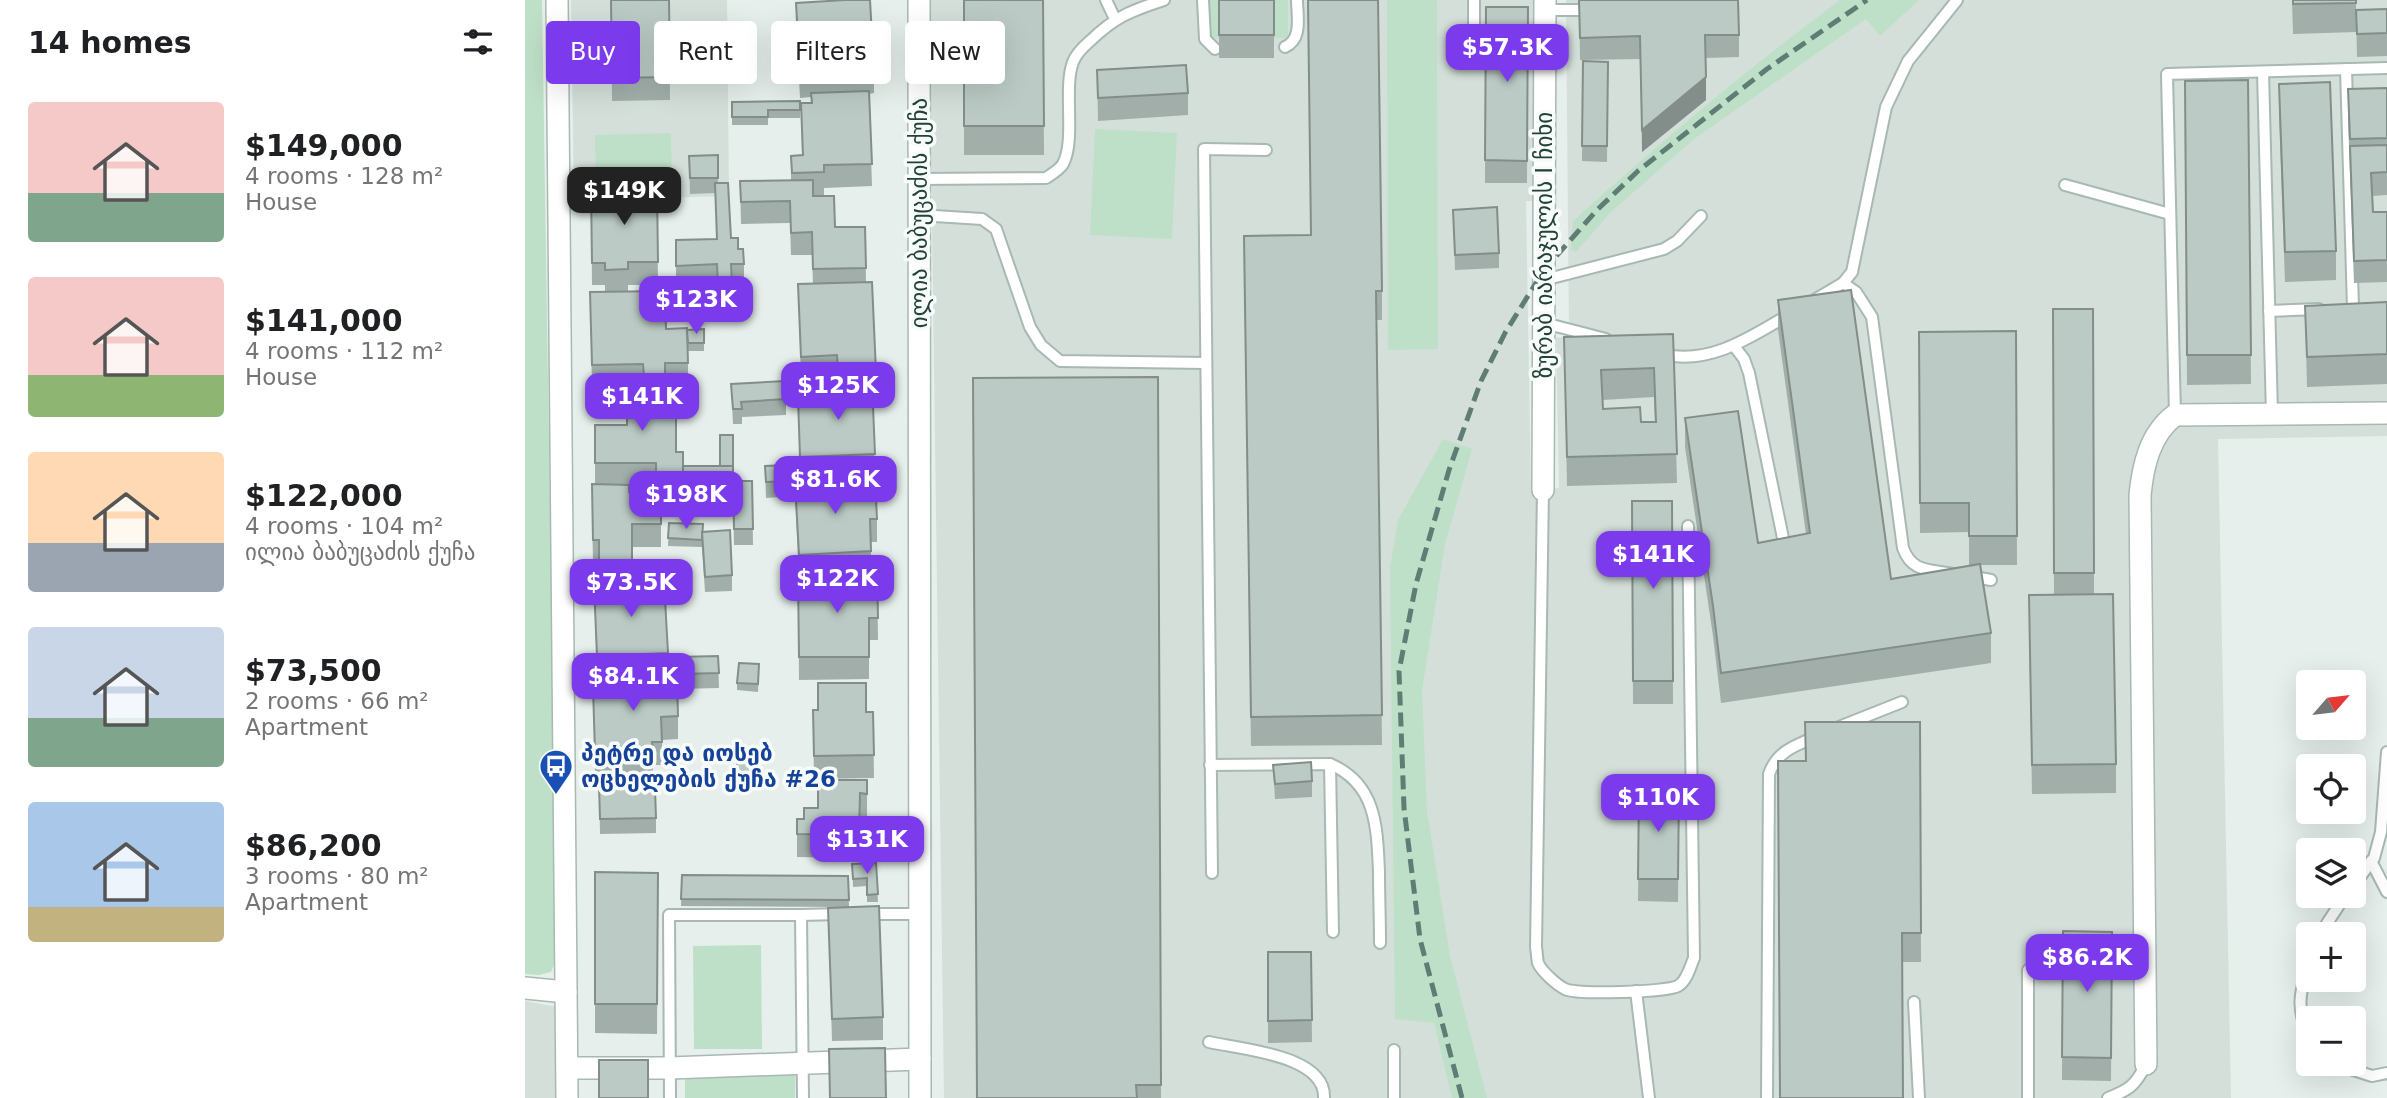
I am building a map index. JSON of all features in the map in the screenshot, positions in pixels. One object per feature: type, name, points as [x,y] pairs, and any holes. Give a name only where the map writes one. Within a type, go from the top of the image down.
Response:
[{"type":"street","points":[[557,0],[567,1098]]},
{"type":"street","name":"ილია ბაბუცაძის ქუჩა","points":[[919,0],[920,1098]]},
{"type":"street","name":"ზურაბ იარაჯულის I ჩიხი","points":[[1543,490],[1545,5]]},
{"type":"street","points":[[2146,1064],[2140,495],[2142,475],[2156,435],[2175,415],[2387,414]]},
{"type":"street","points":[[525,988],[566,992]]},
{"type":"street","points":[[567,1069],[920,1059]]},
{"type":"lane","points":[[1106,0],[1115,19]]},
{"type":"lane","points":[[919,179],[1047,178],[1061,167],[1065,159],[1073,60],[1115,19],[1164,0]]},
{"type":"lane","points":[[1202,0],[1205,38],[1215,48]]},
{"type":"lane","points":[[1285,47],[1292,44],[1298,33],[1297,0]]},
{"type":"lane","points":[[1474,0],[1474,45]]},
{"type":"lane","points":[[1807,304],[1843,284],[1852,272],[1886,107],[1908,61],[1957,0]]},
{"type":"lane","points":[[1545,5],[1597,10]]},
{"type":"lane","points":[[2175,415],[2167,74],[2387,68]]},
{"type":"lane","points":[[2339,308],[2359,308],[2346,69]]},
{"type":"lane","points":[[2263,72],[2272,414]]},
{"type":"lane","points":[[1212,873],[1204,149],[1266,150]]},
{"type":"lane","points":[[2066,185],[2170,214]]},
{"type":"lane","points":[[919,215],[982,219],[996,229],[1030,327],[1041,345],[1060,361],[1206,363]]},
{"type":"lane","points":[[1544,280],[1664,249],[1677,241],[1701,216]]},
{"type":"lane","points":[[1843,284],[1856,292],[1872,317],[1903,548],[1907,559],[1914,566],[1991,580]]},
{"type":"lane","points":[[2269,311],[2325,309]]},
{"type":"lane","points":[[1645,349],[1670,356],[1711,354],[1734,346],[1795,312]]},
{"type":"lane","points":[[1544,324],[1620,343]]},
{"type":"lane","points":[[1734,346],[1744,359],[1749,373],[1784,543]]},
{"type":"lane","points":[[1543,490],[1536,947],[1539,965],[1567,991],[1636,991],[1678,986],[1687,975],[1694,958],[1688,526]]},
{"type":"lane","points":[[1767,1098],[1769,774],[1774,761],[1797,744],[1902,702]]},
{"type":"lane","points":[[2366,868],[2381,832],[2387,752]]},
{"type":"lane","points":[[1210,765],[1330,764],[1344,770],[1357,782],[1377,826],[1380,943]]},
{"type":"lane","points":[[1330,764],[1333,932]]},
{"type":"lane","points":[[2371,861],[2387,892]]},
{"type":"lane","points":[[670,1098],[669,915],[920,914]]},
{"type":"lane","points":[[801,915],[803,1098]]},
{"type":"lane","points":[[2028,970],[2028,1098]]},
{"type":"lane","points":[[1636,991],[1649,1098]]},
{"type":"lane","points":[[1914,1002],[1919,1098]]},
{"type":"lane","points":[[1209,1042],[1293,1060],[1315,1073],[1324,1088],[1324,1098]]},
{"type":"lane","points":[[1394,1050],[1394,1098]]},
{"type":"lane","points":[[2108,1098],[2125,1091],[2138,1080],[2146,1064]]},
{"type":"lane","points":[[2366,1074],[2372,1076],[2387,1073]]},
{"type":"shaded area","points":[[571,0],[727,0],[727,21],[654,21],[654,84],[728,84],[729,196],[574,200],[572,84],[640,84],[640,21],[571,21]]},
{"type":"shaded area","points":[[929,0],[1534,0],[1535,201],[1526,201],[1531,490],[1559,488],[1556,338],[1569,336],[1566,0],[2387,0],[2387,436],[2218,439],[2231,1098],[944,1098],[930,84],[1005,84],[1005,21],[929,21]]},
{"type":"shaded area","points":[[525,1001],[557,1007],[558,1098],[525,1098]]},
{"type":"green space","points":[[525,0],[542,0],[557,957],[551,972],[539,975],[525,974]]},
{"type":"green space","points":[[1209,0],[1288,0],[1288,38],[1209,38]]},
{"type":"green space","points":[[1387,0],[1437,0],[1438,349],[1388,350]]},
{"type":"green space","points":[[1840,0],[1919,0],[1880,36],[1866,19],[1694,139],[1609,214],[1576,252],[1571,250],[1573,221],[1704,107]]},
{"type":"green space","points":[[1095,129],[1177,133],[1172,239],[1090,235]]},
{"type":"green space","points":[[671,133],[672,194],[596,195],[595,135]]},
{"type":"green space","points":[[1443,439],[1472,449],[1445,544],[1422,691],[1427,811],[1450,956],[1487,1098],[1452,1098],[1434,1023],[1395,1019],[1390,567],[1398,520]]},
{"type":"green space","points":[[761,945],[762,1049],[694,1049],[693,946]]},
{"type":"green space","points":[[795,1074],[795,1098],[685,1098],[685,1076]]},
{"type":"building","points":[[611,0],[669,0],[669,21],[654,21],[654,77],[640,78],[640,21],[611,21]]},
{"type":"building","points":[[870,0],[871,21],[797,21],[796,3]]},
{"type":"building","points":[[964,0],[1043,0],[1044,126],[964,126],[964,84],[1005,84],[1005,21],[964,21]]},
{"type":"building","points":[[1219,0],[1274,0],[1274,35],[1219,35]]},
{"type":"building","points":[[1308,0],[1378,0],[1382,291],[1376,291],[1382,715],[1251,717],[1244,236],[1311,235]]},
{"type":"building","points":[[1579,0],[1738,0],[1739,35],[1705,35],[1706,77],[1642,130],[1640,36],[1580,38]]},
{"type":"building","points":[[2293,0],[2356,0],[2356,3],[2293,4]]},
{"type":"building","points":[[1486,7],[1528,7],[1527,161],[1485,160]]},
{"type":"building","points":[[2387,9],[2387,33],[2357,34],[2356,10]]},
{"type":"building","points":[[1583,61],[1608,62],[1607,146],[1582,146]]},
{"type":"building","points":[[1186,65],[1188,93],[1098,98],[1097,70]]},
{"type":"building","points":[[2248,80],[2251,355],[2187,355],[2185,81]]},
{"type":"building","points":[[2330,82],[2336,251],[2285,252],[2279,84]]},
{"type":"building","points":[[2387,88],[2387,138],[2350,139],[2348,89]]},
{"type":"building","points":[[869,91],[872,164],[824,165],[824,172],[792,173],[791,156],[803,155],[801,103],[812,103],[811,93]]},
{"type":"building","points":[[800,101],[800,110],[768,110],[768,117],[732,117],[732,102]]},
{"type":"building","points":[[2387,145],[2387,172],[2371,173],[2373,212],[2387,212],[2387,260],[2354,261],[2350,146]]},
{"type":"building","points":[[718,155],[718,178],[690,178],[689,156]]},
{"type":"building","points":[[813,180],[813,196],[834,196],[835,227],[865,227],[866,268],[813,269],[812,232],[791,233],[790,201],[741,202],[740,181]]},
{"type":"building","points":[[715,183],[728,183],[731,238],[738,238],[738,249],[743,249],[744,264],[731,264],[732,285],[718,286],[717,264],[676,266],[676,240],[717,239]]},
{"type":"building","points":[[657,189],[658,262],[628,262],[628,269],[605,270],[605,263],[592,263],[591,190]]},
{"type":"building","points":[[1497,207],[1499,253],[1455,255],[1453,210]]},
{"type":"building","points":[[872,282],[876,372],[838,373],[837,355],[801,357],[798,284]]},
{"type":"building","points":[[692,283],[694,307],[677,309],[675,285]]},
{"type":"building","points":[[1851,290],[1891,579],[1980,564],[1991,633],[1721,673],[1685,418],[1738,411],[1758,543],[1810,533],[1778,300]]},
{"type":"building","points":[[665,291],[666,329],[687,328],[688,363],[665,363],[665,376],[644,376],[643,364],[592,365],[590,292]]},
{"type":"building","points":[[2387,302],[2387,354],[2307,357],[2305,306]]},
{"type":"building","points":[[2053,309],[2093,309],[2094,573],[2054,573]]},
{"type":"building","points":[[704,329],[704,343],[688,343],[687,330]]},
{"type":"building","points":[[2016,331],[2017,536],[1969,536],[1969,503],[1920,503],[1919,332]]},
{"type":"building","points":[[1673,334],[1677,454],[1567,457],[1564,337]],"holes":[[[1654,368],[1656,422],[1641,422],[1640,407],[1603,409],[1601,370]]]},
{"type":"building","points":[[1158,377],[1161,1085],[1136,1085],[1137,1098],[977,1098],[973,378]]},
{"type":"building","points":[[785,381],[786,399],[741,402],[742,409],[733,409],[731,384]]},
{"type":"building","points":[[872,382],[875,454],[800,457],[798,398],[830,396],[830,384]]},
{"type":"building","points":[[627,386],[660,386],[660,400],[676,400],[676,452],[683,452],[683,472],[656,472],[656,463],[595,463],[595,425],[627,425]]},
{"type":"building","points":[[720,435],[733,435],[733,466],[720,466]]},
{"type":"building","points":[[838,463],[838,479],[766,482],[765,466]]},
{"type":"building","points":[[683,466],[733,466],[733,480],[683,480]]},
{"type":"building","points":[[875,478],[877,519],[870,519],[871,551],[799,555],[795,482]]},
{"type":"building","points":[[733,481],[752,481],[753,529],[734,529]]},
{"type":"building","points":[[592,484],[629,485],[629,492],[661,492],[661,524],[632,524],[632,563],[599,563],[599,540],[593,540]]},
{"type":"building","points":[[1632,501],[1672,501],[1673,681],[1633,681]]},
{"type":"building","points":[[669,523],[703,524],[702,540],[668,538]]},
{"type":"building","points":[[730,530],[732,575],[705,577],[702,532]]},
{"type":"building","points":[[863,567],[877,567],[878,618],[869,618],[869,657],[799,657],[798,577],[864,576]]},
{"type":"building","points":[[664,581],[668,653],[597,656],[594,584]]},
{"type":"building","points":[[2113,594],[2116,764],[2032,765],[2029,595]]},
{"type":"building","points":[[718,656],[719,673],[678,674],[677,657]]},
{"type":"building","points":[[739,663],[759,664],[758,684],[737,683]]},
{"type":"building","points":[[677,678],[678,716],[661,717],[662,742],[652,742],[653,751],[595,752],[593,688],[603,687],[603,680]]},
{"type":"building","points":[[818,683],[866,683],[866,712],[873,712],[874,755],[814,756],[813,710],[818,710]]},
{"type":"building","points":[[1805,722],[1920,722],[1921,933],[1902,933],[1903,1098],[1780,1098],[1778,761],[1806,761]]},
{"type":"building","points":[[753,758],[754,779],[737,780],[737,759]]},
{"type":"building","points":[[1311,762],[1312,781],[1275,784],[1273,765]]},
{"type":"building","points":[[818,780],[867,780],[867,794],[860,793],[859,835],[797,834],[797,819],[804,819],[804,808],[818,808]]},
{"type":"building","points":[[631,784],[631,789],[655,789],[656,818],[600,819],[599,785]]},
{"type":"building","points":[[1639,788],[1679,789],[1678,879],[1638,879]]},
{"type":"building","points":[[876,863],[878,894],[867,895],[867,878],[853,879],[852,864]]},
{"type":"building","points":[[595,872],[658,873],[657,1004],[595,1004]]},
{"type":"building","points":[[682,875],[848,876],[849,900],[681,899]]},
{"type":"building","points":[[879,906],[883,1017],[832,1019],[828,908]]},
{"type":"building","points":[[2063,931],[2112,932],[2111,1058],[2062,1057]]},
{"type":"building","points":[[1268,952],[1311,952],[1312,1020],[1268,1021]]},
{"type":"building","points":[[885,1048],[886,1098],[830,1098],[829,1049]]},
{"type":"building","points":[[599,1060],[648,1060],[648,1098],[599,1098]]},
{"type":"railway","points":[[1462,1098],[1420,939],[1404,808],[1399,671],[1416,584],[1449,470],[1481,381],[1505,333],[1544,270],[1597,210],[1638,171],[1767,69],[1867,0]]},
{"type":"place","name":"პეტრე და იოსებ ოცხელების ქუჩა #26","points":[[556,796]]}]
